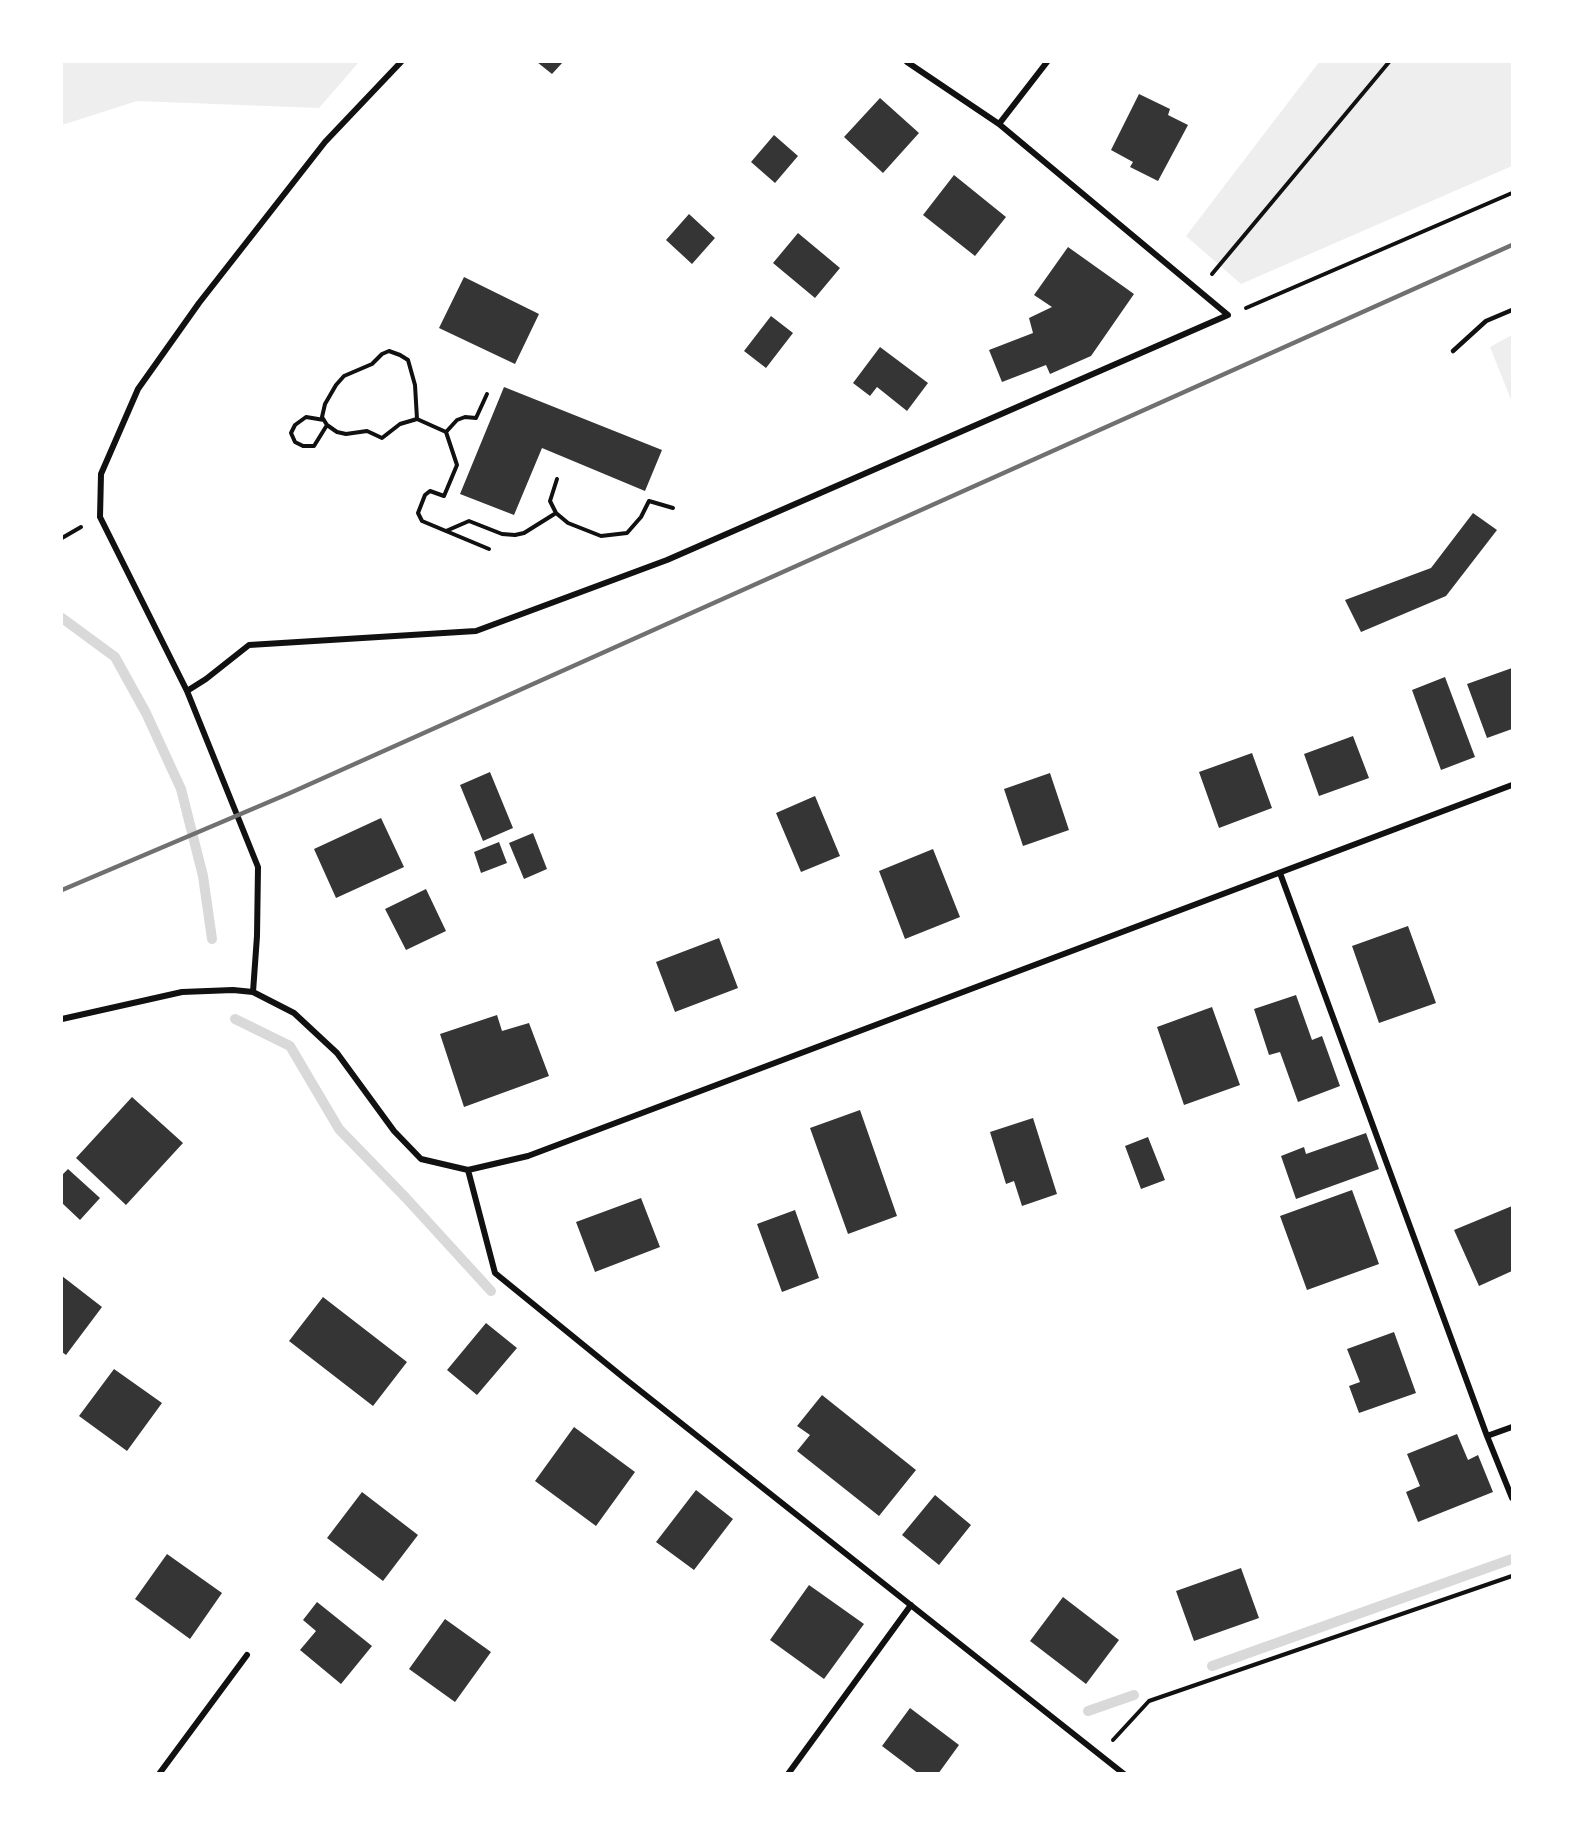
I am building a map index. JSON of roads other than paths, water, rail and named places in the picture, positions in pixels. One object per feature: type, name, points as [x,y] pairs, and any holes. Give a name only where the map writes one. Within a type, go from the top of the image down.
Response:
[{"type":"street","points":[[253,992],[258,867],[187,691],[100,517],[101,474],[138,389],[199,303],[324,141],[401,62]]},
{"type":"street","points":[[187,691],[249,645],[476,631],[668,560],[1228,315],[999,124],[907,62]]},
{"type":"street","points":[[999,124],[1047,62]]},
{"type":"street","points":[[62,1019],[182,992],[232,990],[253,992],[294,1013],[337,1053],[394,1131],[421,1160],[468,1170],[528,1156],[1512,786]]},
{"type":"street","points":[[1280,873],[1487,1436],[1512,1498]]},
{"type":"street","points":[[468,1170],[495,1273],[624,1378],[1124,1773]]},
{"type":"street","points":[[1487,1436],[1512,1427]]},
{"type":"street","points":[[788,1773],[911,1605]]},
{"type":"street","points":[[159,1773],[247,1655]]},
{"type":"lane","points":[[1453,351],[1486,321],[1512,310]]},
{"type":"waterway","points":[[62,618],[115,657],[146,713],[181,789],[203,876],[212,939]]},
{"type":"waterway","points":[[235,1019],[290,1046],[339,1129],[491,1291]]},
{"type":"waterway","points":[[1212,1666],[1512,1559]]},
{"type":"waterway","points":[[1088,1711],[1134,1695]]},
{"type":"railway","points":[[62,890],[290,793],[1512,245]]}]
